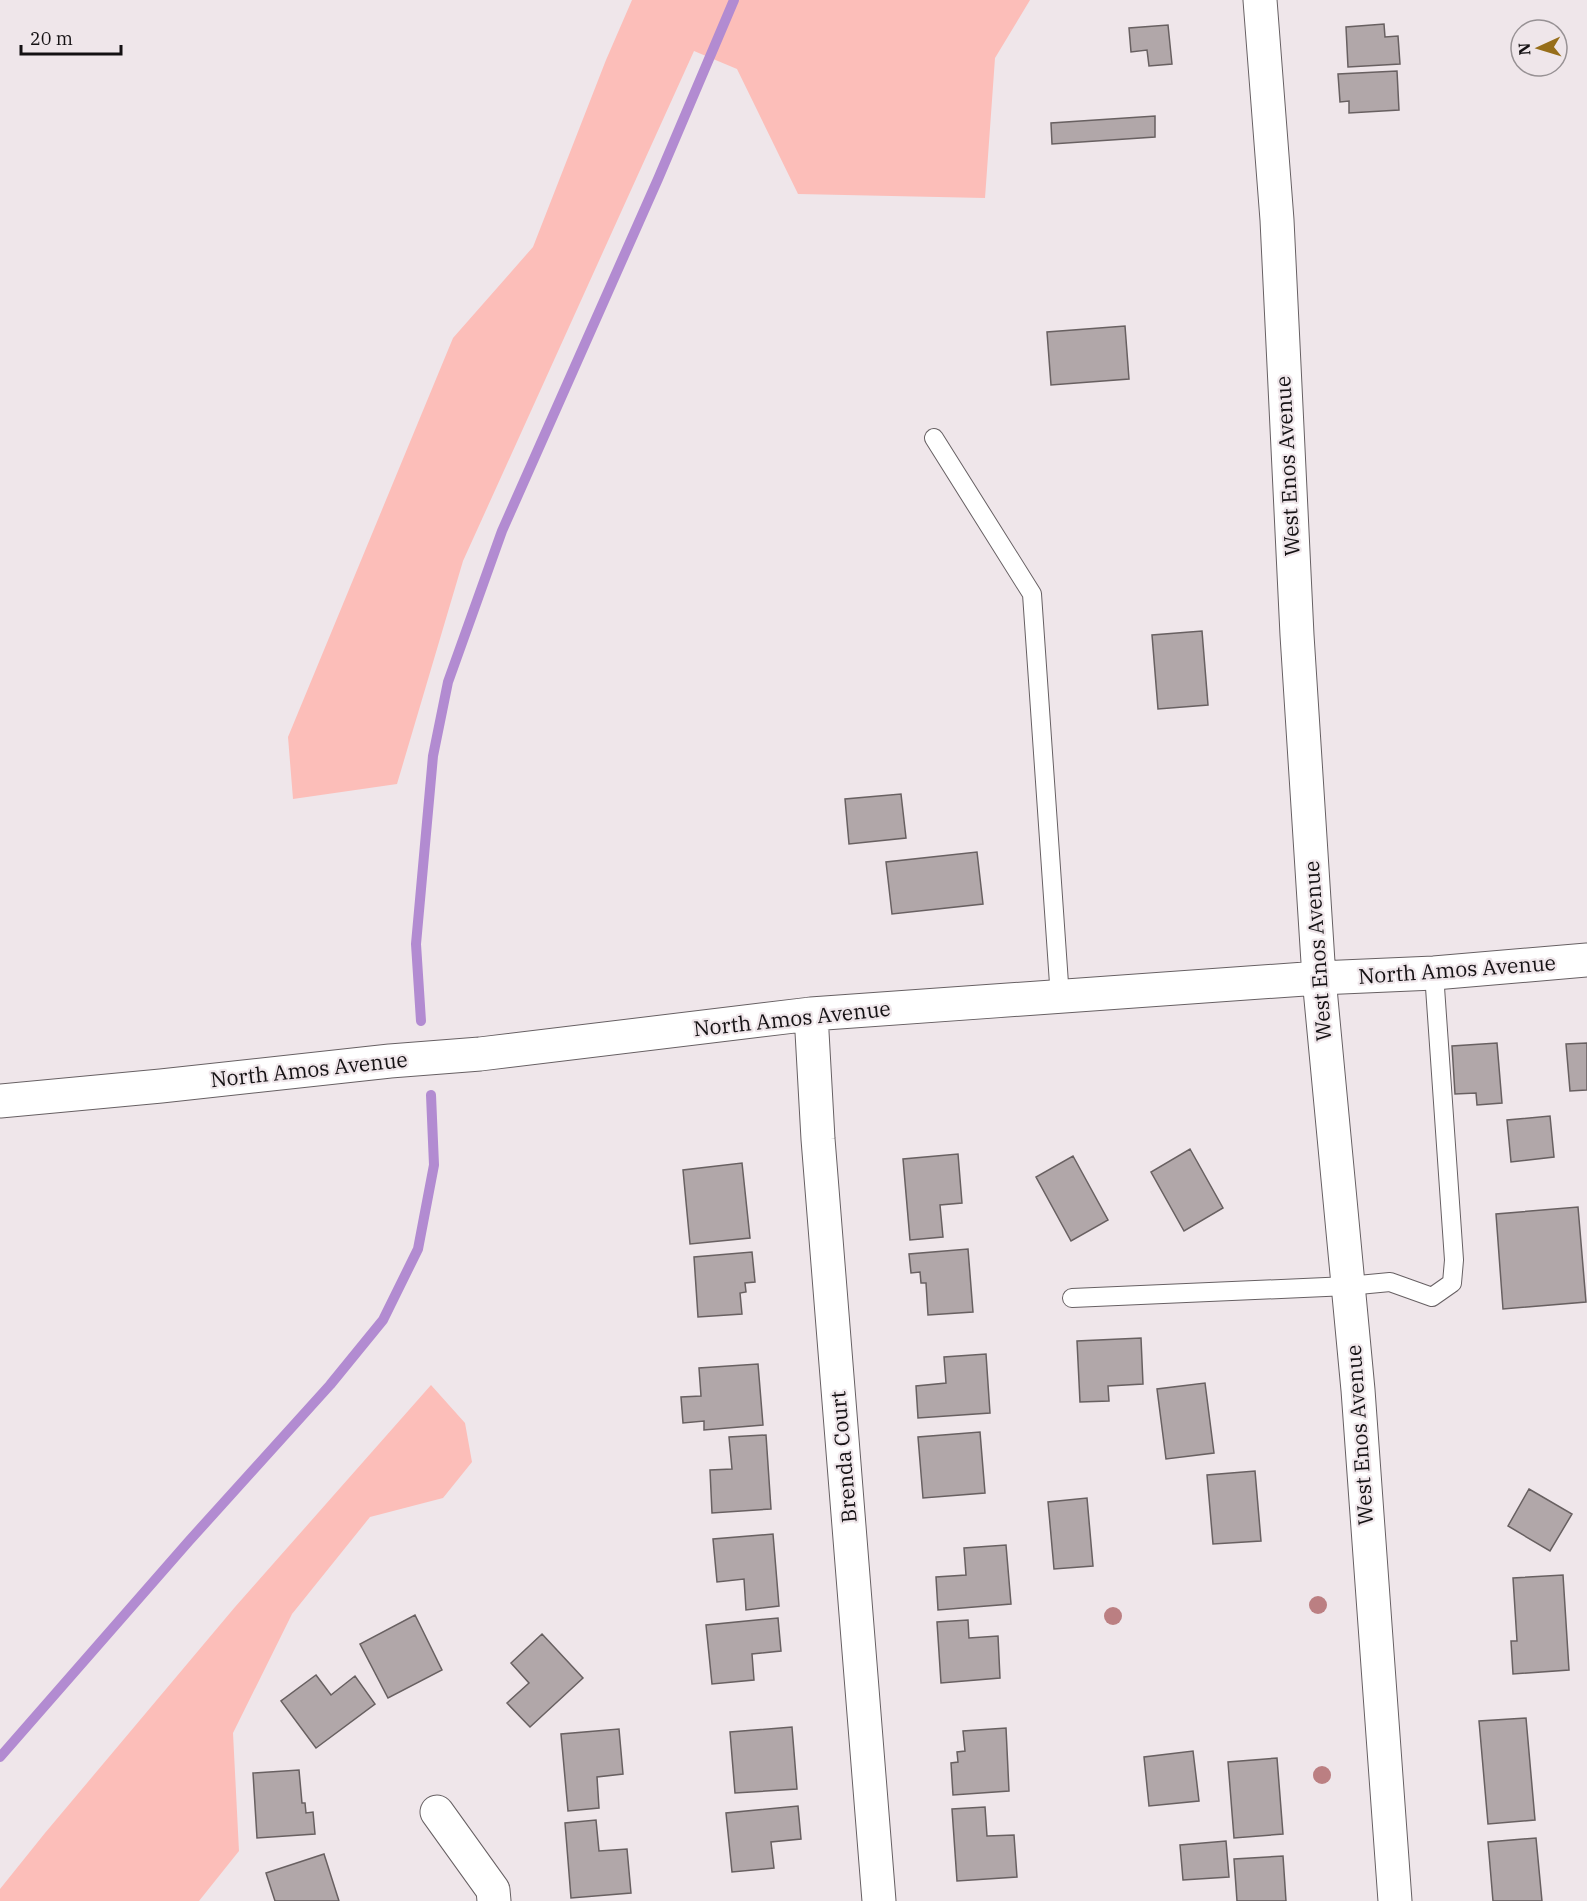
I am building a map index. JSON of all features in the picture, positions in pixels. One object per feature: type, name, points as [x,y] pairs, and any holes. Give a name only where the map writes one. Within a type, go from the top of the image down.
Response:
[{"type":"street","name":"West Enos Avenue","points":[[1260,0],[1276,220],[1297,635],[1319,978],[1358,1390],[1395,1901]]},
{"type":"street","name":"North Amos Avenue","points":[[0,1101],[390,1061],[480,1054],[811,1014],[1319,978],[1434,973],[1587,960]]},
{"type":"street","name":"Brenda Court","points":[[811,1014],[821,1174],[879,1901]]},
{"type":"street","points":[[437,1812],[493,1890],[494,1901]]},
{"type":"lane","points":[[934,438],[1032,594],[1060,998]]},
{"type":"lane","points":[[1072,1298],[1348,1286],[1390,1282],[1432,1297],[1452,1283],[1454,1260],[1434,973]]},
{"type":"shaded area","points":[[632,0],[1030,0],[995,58],[985,198],[798,194],[737,69],[694,51],[463,561],[397,784],[293,799],[288,737],[453,338],[533,247],[606,60]]},
{"type":"shaded area","points":[[431,1385],[465,1423],[472,1462],[443,1498],[370,1517],[292,1614],[233,1733],[239,1851],[199,1901],[0,1901],[0,1889],[45,1833],[235,1607]]},
{"type":"building","points":[[1384,24],[1385,37],[1398,36],[1400,64],[1348,67],[1346,27]]},
{"type":"building","points":[[1168,25],[1172,64],[1149,66],[1147,50],[1131,52],[1129,28]]},
{"type":"building","points":[[1397,71],[1399,110],[1349,113],[1349,101],[1340,102],[1338,74]]},
{"type":"building","points":[[1155,116],[1155,137],[1052,144],[1051,123]]},
{"type":"building","points":[[1125,326],[1129,379],[1051,385],[1047,332]]},
{"type":"building","points":[[1202,631],[1208,705],[1158,709],[1152,635]]},
{"type":"building","points":[[901,794],[906,838],[849,844],[845,799]]},
{"type":"building","points":[[977,852],[983,904],[892,914],[886,862]]},
{"type":"building","points":[[1497,1043],[1502,1103],[1477,1105],[1476,1093],[1455,1094],[1452,1046]]},
{"type":"building","points":[[1587,1043],[1587,1090],[1570,1091],[1566,1044]]},
{"type":"building","points":[[1550,1116],[1554,1157],[1511,1162],[1507,1120]]},
{"type":"building","points":[[1190,1149],[1223,1208],[1184,1231],[1151,1172]]},
{"type":"building","points":[[958,1154],[962,1203],[940,1205],[943,1237],[910,1240],[903,1159]]},
{"type":"building","points":[[1073,1156],[1108,1220],[1071,1241],[1036,1177]]},
{"type":"building","points":[[742,1163],[750,1238],[690,1244],[683,1170]]},
{"type":"building","points":[[1578,1207],[1586,1302],[1503,1309],[1496,1214]]},
{"type":"building","points":[[968,1249],[973,1312],[928,1315],[926,1283],[921,1283],[920,1272],[911,1273],[909,1254]]},
{"type":"building","points":[[752,1252],[755,1282],[745,1283],[746,1292],[740,1293],[742,1314],[698,1317],[694,1257]]},
{"type":"building","points":[[1141,1338],[1143,1384],[1108,1386],[1109,1401],[1080,1402],[1077,1341]]},
{"type":"building","points":[[986,1354],[990,1413],[918,1418],[916,1386],[946,1383],[944,1357]]},
{"type":"building","points":[[758,1364],[763,1425],[704,1430],[704,1421],[683,1423],[681,1397],[701,1396],[699,1368]]},
{"type":"building","points":[[1205,1383],[1214,1453],[1166,1459],[1157,1389]]},
{"type":"building","points":[[980,1432],[985,1493],[923,1498],[918,1437]]},
{"type":"building","points":[[766,1435],[771,1509],[712,1513],[710,1470],[732,1469],[729,1437]]},
{"type":"building","points":[[1255,1471],[1261,1541],[1213,1544],[1207,1475]]},
{"type":"building","points":[[1529,1489],[1572,1514],[1550,1551],[1508,1526]]},
{"type":"building","points":[[1087,1498],[1093,1566],[1054,1569],[1048,1502]]},
{"type":"building","points":[[773,1534],[779,1606],[746,1610],[744,1579],[717,1582],[713,1539]]},
{"type":"building","points":[[1006,1545],[1011,1604],[938,1610],[936,1577],[966,1575],[964,1548]]},
{"type":"building","points":[[1563,1575],[1569,1670],[1513,1674],[1511,1641],[1517,1641],[1513,1578]]},
{"type":"building","points":[[415,1615],[442,1670],[388,1698],[360,1644]]},
{"type":"building","points":[[778,1618],[781,1651],[752,1654],[754,1680],[712,1684],[706,1625]]},
{"type":"building","points":[[968,1620],[969,1638],[998,1636],[1000,1678],[941,1683],[937,1622]]},
{"type":"building","points":[[542,1634],[583,1678],[530,1727],[507,1703],[529,1683],[511,1663]]},
{"type":"building","points":[[316,1675],[331,1695],[355,1676],[375,1704],[316,1748],[281,1701]]},
{"type":"building","points":[[1526,1718],[1535,1820],[1488,1824],[1479,1721]]},
{"type":"building","points":[[792,1727],[797,1789],[735,1793],[730,1732]]},
{"type":"building","points":[[1006,1728],[1009,1791],[953,1795],[951,1763],[958,1762],[957,1752],[965,1751],[963,1731]]},
{"type":"building","points":[[619,1729],[623,1774],[597,1777],[599,1808],[568,1811],[561,1734]]},
{"type":"building","points":[[1193,1751],[1199,1801],[1149,1806],[1144,1757]]},
{"type":"building","points":[[1277,1758],[1283,1834],[1234,1838],[1228,1762]]},
{"type":"building","points":[[299,1770],[302,1803],[305,1803],[306,1813],[313,1812],[315,1834],[257,1838],[253,1773]]},
{"type":"building","points":[[798,1806],[801,1839],[771,1842],[774,1868],[732,1872],[726,1813]]},
{"type":"building","points":[[985,1807],[987,1836],[1014,1835],[1017,1877],[957,1881],[952,1809]]},
{"type":"building","points":[[596,1820],[599,1851],[627,1849],[631,1893],[571,1898],[565,1823]]},
{"type":"building","points":[[1536,1838],[1542,1901],[1493,1901],[1488,1842]]},
{"type":"building","points":[[1226,1841],[1229,1877],[1183,1880],[1180,1845]]},
{"type":"building","points":[[324,1854],[339,1901],[275,1901],[266,1873]]},
{"type":"building","points":[[1283,1856],[1286,1901],[1237,1901],[1234,1859]]},
{"type":"waterway","points":[[421,1021],[416,944],[433,756],[448,682],[502,531],[658,179],[734,0]]},
{"type":"waterway","points":[[0,1757],[189,1541],[330,1385],[383,1320],[418,1249],[434,1165],[431,1095]]}]
